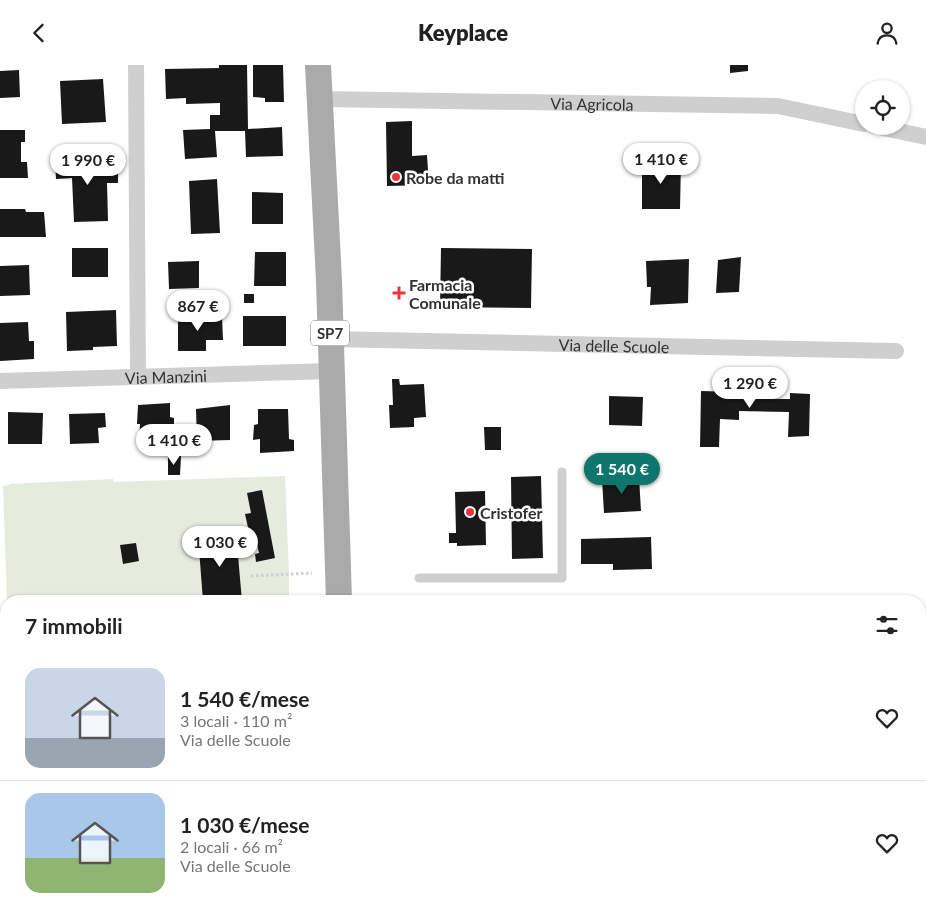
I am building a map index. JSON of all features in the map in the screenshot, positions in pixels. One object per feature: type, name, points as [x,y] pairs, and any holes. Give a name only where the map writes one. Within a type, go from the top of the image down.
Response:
[{"type":"main road","name":"SP7","points":[[318,65],[329,281],[339,595]]},
{"type":"street","points":[[136,65],[138,377]]},
{"type":"street","name":"Via Agricola","points":[[320,99],[778,106],[855,122]]},
{"type":"street","points":[[910,134],[926,137]]},
{"type":"street","name":"Via delle Scuole","points":[[330,339],[896,351]]},
{"type":"street","name":"Via Manzini","points":[[0,381],[332,371]]},
{"type":"lane","points":[[419,578],[562,578],[562,472]]},
{"type":"path","points":[[251,576],[312,573]]},
{"type":"shaded area","points":[[285,476],[289,595],[7,595],[3,486],[10,484],[113,479],[114,482]]},
{"type":"building","points":[[219,65],[247,65],[248,129],[282,127],[283,156],[246,157],[245,131],[215,131],[217,157],[185,159],[183,130],[210,129],[210,115],[220,115],[220,103],[186,104],[186,98],[166,99],[165,69],[219,68]]},
{"type":"building","points":[[253,65],[283,65],[284,102],[265,102],[265,98],[253,97]]},
{"type":"building","points":[[730,65],[748,65],[748,71],[730,73]]},
{"type":"building","points":[[19,70],[20,97],[0,98],[0,71]]},
{"type":"building","points":[[103,79],[106,122],[62,124],[60,81]]},
{"type":"building","points":[[412,121],[412,156],[427,155],[429,185],[387,186],[386,122]]},
{"type":"building","points":[[0,130],[25,130],[25,142],[21,142],[21,162],[27,162],[28,178],[0,178]]},
{"type":"building","points":[[105,156],[105,171],[118,171],[118,183],[107,183],[108,221],[74,222],[72,178],[56,179],[55,158]]},
{"type":"building","points":[[642,161],[681,162],[680,209],[642,209]]},
{"type":"building","points":[[217,179],[220,233],[191,234],[189,181]]},
{"type":"building","points":[[252,192],[283,193],[283,224],[252,224]]},
{"type":"building","points":[[0,209],[25,209],[26,212],[44,212],[46,237],[0,237]]},
{"type":"building","points":[[72,248],[108,248],[108,277],[72,277]]},
{"type":"building","points":[[441,248],[532,249],[531,308],[440,307]]},
{"type":"building","points":[[255,252],[286,252],[286,286],[254,286]]},
{"type":"building","points":[[741,257],[739,292],[716,293],[718,260]]},
{"type":"building","points":[[689,259],[688,303],[650,305],[651,287],[647,287],[646,261]]},
{"type":"building","points":[[199,261],[199,288],[169,289],[168,262]]},
{"type":"building","points":[[29,265],[30,295],[0,296],[0,266]]},
{"type":"building","points":[[244,294],[254,294],[254,303],[244,303]]},
{"type":"building","points":[[116,310],[117,346],[93,347],[93,350],[67,351],[66,312]]},
{"type":"building","points":[[243,316],[286,316],[286,346],[243,346]]},
{"type":"building","points":[[178,317],[222,317],[223,340],[206,340],[206,351],[178,351]]},
{"type":"building","points":[[28,322],[29,341],[34,341],[34,359],[0,361],[0,323]]},
{"type":"building","points":[[392,379],[399,379],[400,385],[424,384],[426,417],[414,418],[414,427],[390,428],[389,405],[393,405]]},
{"type":"building","points":[[737,380],[769,381],[768,399],[790,399],[790,393],[810,394],[809,436],[788,437],[789,412],[739,411],[739,420],[720,419],[719,447],[700,447],[701,391],[737,392]]},
{"type":"building","points":[[609,396],[643,397],[642,426],[609,425]]},
{"type":"building","points":[[170,403],[170,417],[174,418],[174,427],[170,427],[170,443],[139,443],[138,405]]},
{"type":"building","points":[[230,405],[230,440],[197,441],[196,409]]},
{"type":"building","points":[[258,409],[288,409],[289,439],[294,440],[294,451],[260,453],[260,439],[253,440],[254,425],[258,424]]},
{"type":"building","points":[[8,412],[43,413],[42,444],[8,444]]},
{"type":"building","points":[[105,413],[106,427],[98,428],[99,443],[70,444],[69,414]]},
{"type":"building","points":[[484,427],[501,427],[501,450],[485,450]]},
{"type":"building","points":[[181,456],[180,475],[168,475],[168,457]]},
{"type":"building","points":[[541,476],[543,558],[512,559],[511,477]]},
{"type":"building","points":[[639,477],[641,511],[604,513],[602,479]]},
{"type":"building","points":[[262,490],[275,558],[256,562],[255,554],[259,553],[254,531],[249,532],[245,514],[251,513],[247,493]]},
{"type":"building","name":"Cristofer","points":[[485,491],[486,545],[457,546],[457,543],[449,543],[449,533],[456,533],[455,492]]},
{"type":"building","points":[[236,533],[241,595],[203,595],[198,536]]},
{"type":"building","points":[[651,537],[652,569],[613,570],[613,564],[581,564],[581,539]]},
{"type":"building","points":[[136,543],[139,561],[123,564],[120,545]]},
{"type":"place","name":"Robe da matti","points":[[396,177]]},
{"type":"place","name":"Farmacia Comunale","points":[[399,293]]},
{"type":"place","name":"Cristofer","points":[[470,512]]}]
